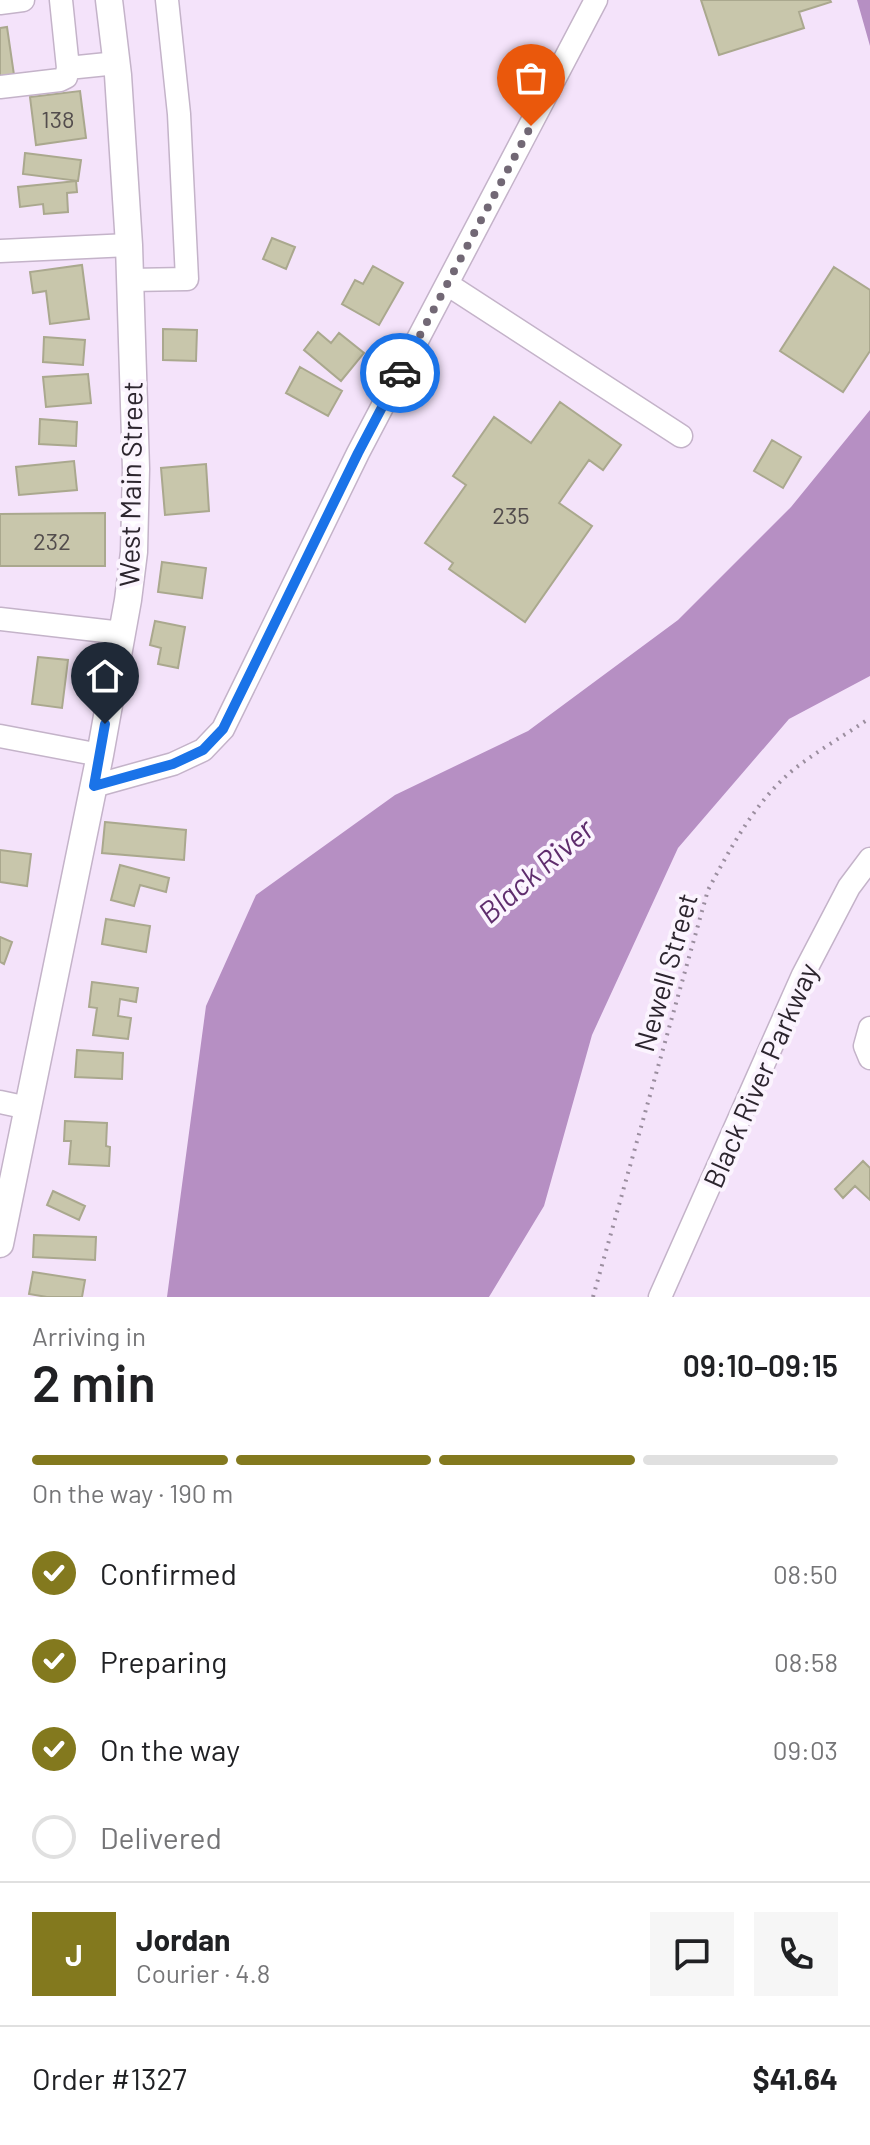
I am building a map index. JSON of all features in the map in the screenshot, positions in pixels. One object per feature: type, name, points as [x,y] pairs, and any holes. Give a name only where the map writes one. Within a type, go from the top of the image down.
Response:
[{"type":"main road","name":"West Main Street","points":[[0,1244],[94,786],[130,588],[136,469],[129,245],[117,63],[109,0]]},
{"type":"street","points":[[0,3],[23,0]]},
{"type":"street","points":[[0,87],[66,77],[68,68],[61,0]]},
{"type":"street","points":[[130,280],[187,279],[179,114],[167,0]]},
{"type":"street","points":[[94,786],[173,764],[203,750],[223,729],[358,453],[596,0]]},
{"type":"street","points":[[68,68],[117,63]]},
{"type":"street","points":[[0,251],[129,245]]},
{"type":"street","points":[[447,284],[681,436]]},
{"type":"street","points":[[0,619],[122,633]]},
{"type":"street","points":[[0,736],[100,755]]},
{"type":"street","name":"Black River Parkway","points":[[660,1297],[803,975],[849,887],[870,859]]},
{"type":"street","points":[[870,1028],[865,1046],[870,1058]]},
{"type":"street","points":[[0,1102],[28,1108]]},
{"type":"path","name":"Newell Street","points":[[593,1297],[708,890],[735,838],[767,796],[793,770],[870,718]]},
{"type":"water","points":[[857,0],[870,0],[870,46]]},
{"type":"water","name":"Black River","points":[[870,410],[870,676],[789,719],[678,848],[592,1035],[544,1206],[489,1297],[167,1297],[206,1006],[256,895],[395,795],[528,731],[678,620],[791,507]]},
{"type":"building","points":[[701,0],[831,2],[799,12],[804,28],[719,55]]},
{"type":"building","points":[[7,27],[14,75],[0,77],[0,28]]},
{"type":"building","points":[[80,91],[86,138],[36,145],[30,97]]},
{"type":"building","points":[[25,153],[81,160],[78,181],[23,174]]},
{"type":"building","points":[[76,181],[77,192],[67,193],[68,212],[44,214],[43,204],[20,207],[18,187]]},
{"type":"building","points":[[272,238],[295,247],[286,269],[263,259]]},
{"type":"building","points":[[82,265],[89,319],[50,324],[46,291],[33,293],[30,272]]},
{"type":"building","points":[[373,266],[403,283],[379,325],[342,304],[355,280],[363,284]]},
{"type":"building","points":[[834,267],[870,290],[870,351],[843,392],[780,351]]},
{"type":"building","points":[[163,329],[197,330],[196,361],[163,360]]},
{"type":"building","points":[[318,332],[331,343],[339,333],[364,353],[341,381],[304,350]]},
{"type":"building","points":[[44,337],[85,340],[83,365],[43,362]]},
{"type":"building","points":[[300,367],[342,391],[328,416],[286,393]]},
{"type":"building","points":[[88,374],[91,403],[46,407],[43,377]]},
{"type":"building","points":[[560,402],[621,445],[603,470],[589,460],[559,503],[592,526],[525,622],[449,569],[453,563],[425,543],[466,485],[453,476],[494,417],[531,443]]},
{"type":"building","points":[[40,419],[77,422],[76,446],[39,444]]},
{"type":"building","points":[[772,440],[801,457],[783,488],[754,471]]},
{"type":"building","points":[[74,461],[77,490],[19,495],[16,467]]},
{"type":"building","points":[[206,464],[209,511],[165,515],[161,468]]},
{"type":"building","points":[[105,513],[105,566],[0,566],[0,514]]},
{"type":"building","points":[[162,562],[206,568],[202,598],[158,592]]},
{"type":"building","points":[[155,621],[185,627],[178,668],[158,664],[161,648],[150,645]]},
{"type":"building","points":[[38,657],[68,660],[62,708],[32,704]]},
{"type":"building","points":[[105,822],[186,830],[184,860],[102,853]]},
{"type":"building","points":[[0,850],[31,854],[27,886],[0,882]]},
{"type":"building","points":[[120,865],[169,878],[166,892],[140,885],[134,906],[111,900]]},
{"type":"building","points":[[106,919],[150,926],[146,952],[102,944]]},
{"type":"building","points":[[0,937],[12,942],[4,964],[0,962]]},
{"type":"building","points":[[92,982],[138,988],[136,1002],[120,999],[118,1016],[131,1018],[128,1039],[93,1035],[97,1008],[89,1007]]},
{"type":"building","points":[[77,1050],[123,1053],[122,1079],[75,1077]]},
{"type":"building","points":[[65,1121],[107,1123],[109,1166],[69,1164],[71,1141],[64,1141]]},
{"type":"building","points":[[863,1161],[870,1168],[870,1200],[855,1186],[843,1198],[835,1189]]},
{"type":"building","points":[[53,1191],[85,1206],[79,1220],[47,1205]]},
{"type":"building","points":[[34,1235],[96,1237],[95,1260],[33,1257]]},
{"type":"building","points":[[33,1272],[85,1280],[82,1297],[29,1294]]},
{"type":"way so far","points":[[400,373],[531,126]]},
{"type":"route","points":[[105,724],[94,786],[173,764],[203,750],[223,729],[400,373]]}]
